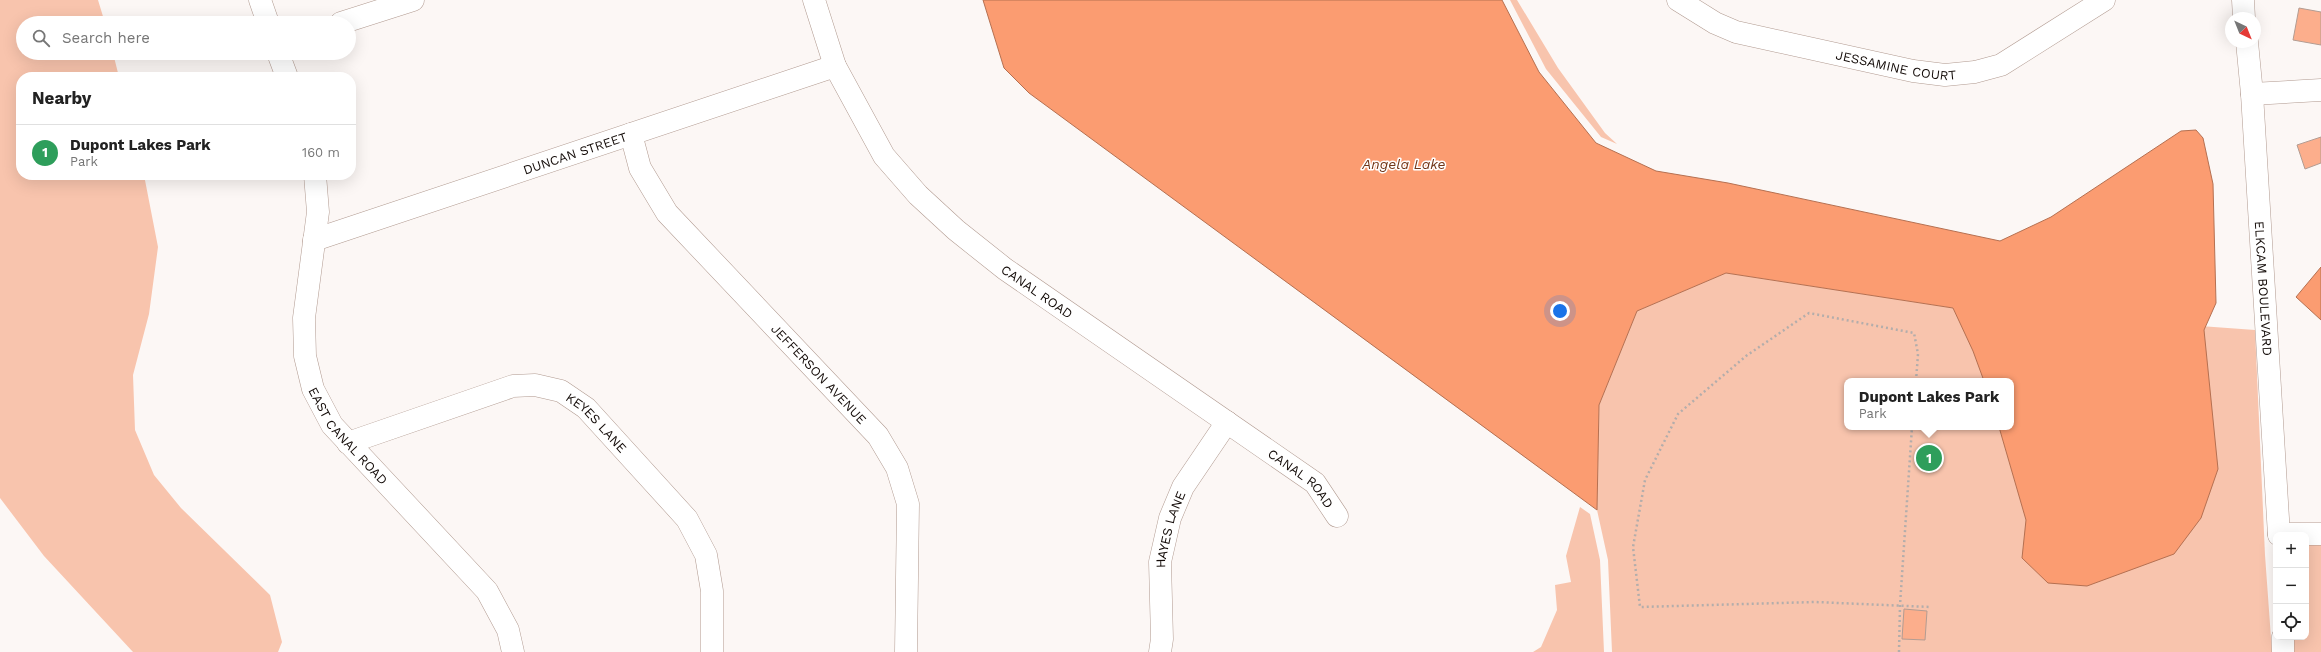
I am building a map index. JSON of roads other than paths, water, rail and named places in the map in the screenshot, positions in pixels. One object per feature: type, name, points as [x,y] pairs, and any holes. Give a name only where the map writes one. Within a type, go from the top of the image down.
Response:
[{"type":"street","points":[[260,0],[266,16]]},
{"type":"street","points":[[356,18],[413,0]]},
{"type":"street","name":"CANAL ROAD","points":[[814,0],[835,66],[884,156],[918,195],[956,230],[1005,269],[1315,483],[1337,516]]},
{"type":"street","name":"JESSAMINE COURT","points":[[1678,0],[1715,23],[1736,32],[1913,71],[1945,75],[1975,72],[2001,65],[2104,0]]},
{"type":"street","points":[[2243,0],[2244,12]]},
{"type":"street","name":"ELKCAM BOULEVARD","points":[[2248,48],[2252,94],[2279,532]]},
{"type":"street","points":[[281,60],[285,72]]},
{"type":"street","name":"DUNCAN STREET","points":[[314,240],[835,66]]},
{"type":"street","points":[[2252,94],[2321,90]]},
{"type":"street","name":"JEFFERSON AVENUE","points":[[631,134],[640,168],[667,213],[878,436],[897,468],[908,504],[906,652]]},
{"type":"street","name":"EAST CANAL ROAD","points":[[315,180],[318,212],[304,318],[305,356],[313,389],[332,425],[487,591],[508,630],[513,652]]},
{"type":"street","name":"KEYES LANE","points":[[348,443],[513,386],[535,385],[561,391],[586,408],[687,519],[706,555],[712,592],[712,652]]},
{"type":"street","name":"HAYES LANE","points":[[1160,652],[1162,639],[1160,562],[1170,518],[1183,487],[1227,422]]},
{"type":"street","points":[[2309,534],[2321,534]]},
{"type":"street","points":[[2283,640],[2283,652]]},
{"type":"water","name":"Angela Lake","points":[[983,0],[1502,0],[1539,72],[1596,143],[1656,171],[1728,183],[2000,241],[2051,217],[2181,131],[2196,130],[2203,138],[2213,184],[2216,303],[2204,330],[2218,469],[2201,518],[2174,554],[2087,586],[2048,583],[2022,558],[2026,520],[2000,430],[2014,430],[2014,378],[1983,378],[1973,351],[1953,308],[1726,273],[1637,311],[1599,405],[1597,510],[1029,93],[1004,68]]},
{"type":"water","points":[[2321,267],[2321,320],[2296,297]]},
{"type":"place","name":"Dupont Lakes Park","points":[[1929,458]]}]
